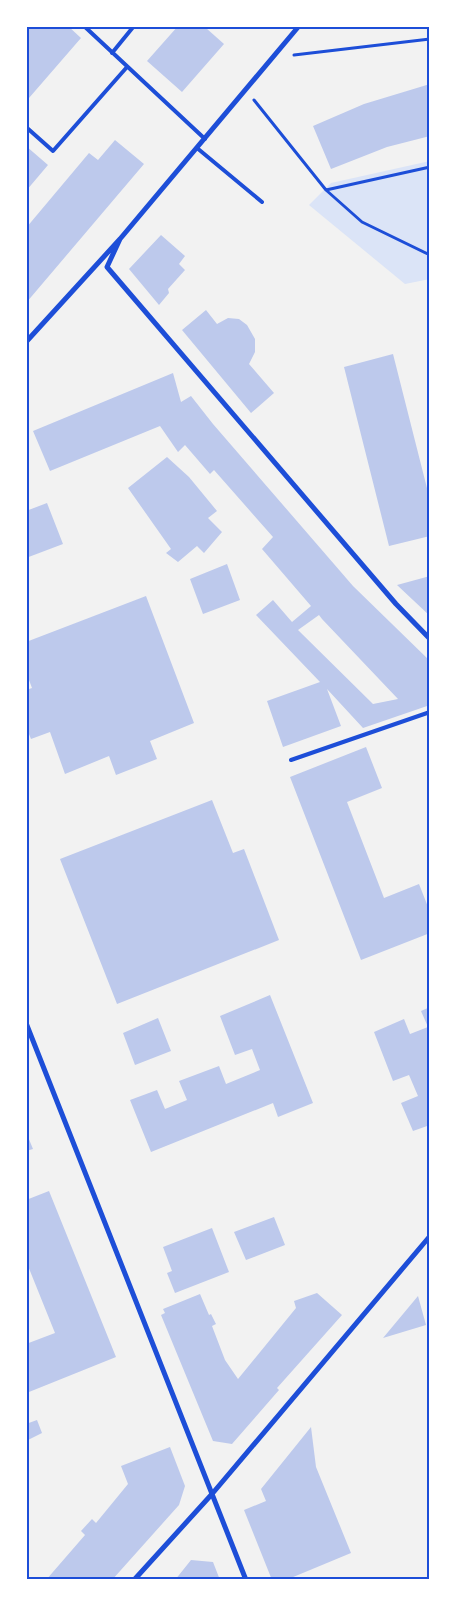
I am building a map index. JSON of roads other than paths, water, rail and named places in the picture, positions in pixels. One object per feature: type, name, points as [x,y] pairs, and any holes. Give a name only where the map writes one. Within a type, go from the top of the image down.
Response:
[{"type":"street","points":[[26,342],[120,239],[299,26]]},
{"type":"street","points":[[120,239],[107,267],[396,604],[430,639]]},
{"type":"street","points":[[26,1023],[246,1580]]},
{"type":"street","points":[[134,1580],[212,1494],[430,1236]]},
{"type":"lane","points":[[84,26],[184,118]]},
{"type":"lane","points":[[111,52],[134,26]]},
{"type":"lane","points":[[111,52],[205,139]]},
{"type":"lane","points":[[26,127],[53,151],[127,67]]},
{"type":"lane","points":[[197,148],[262,202]]},
{"type":"lane","points":[[291,760],[430,712]]}]
